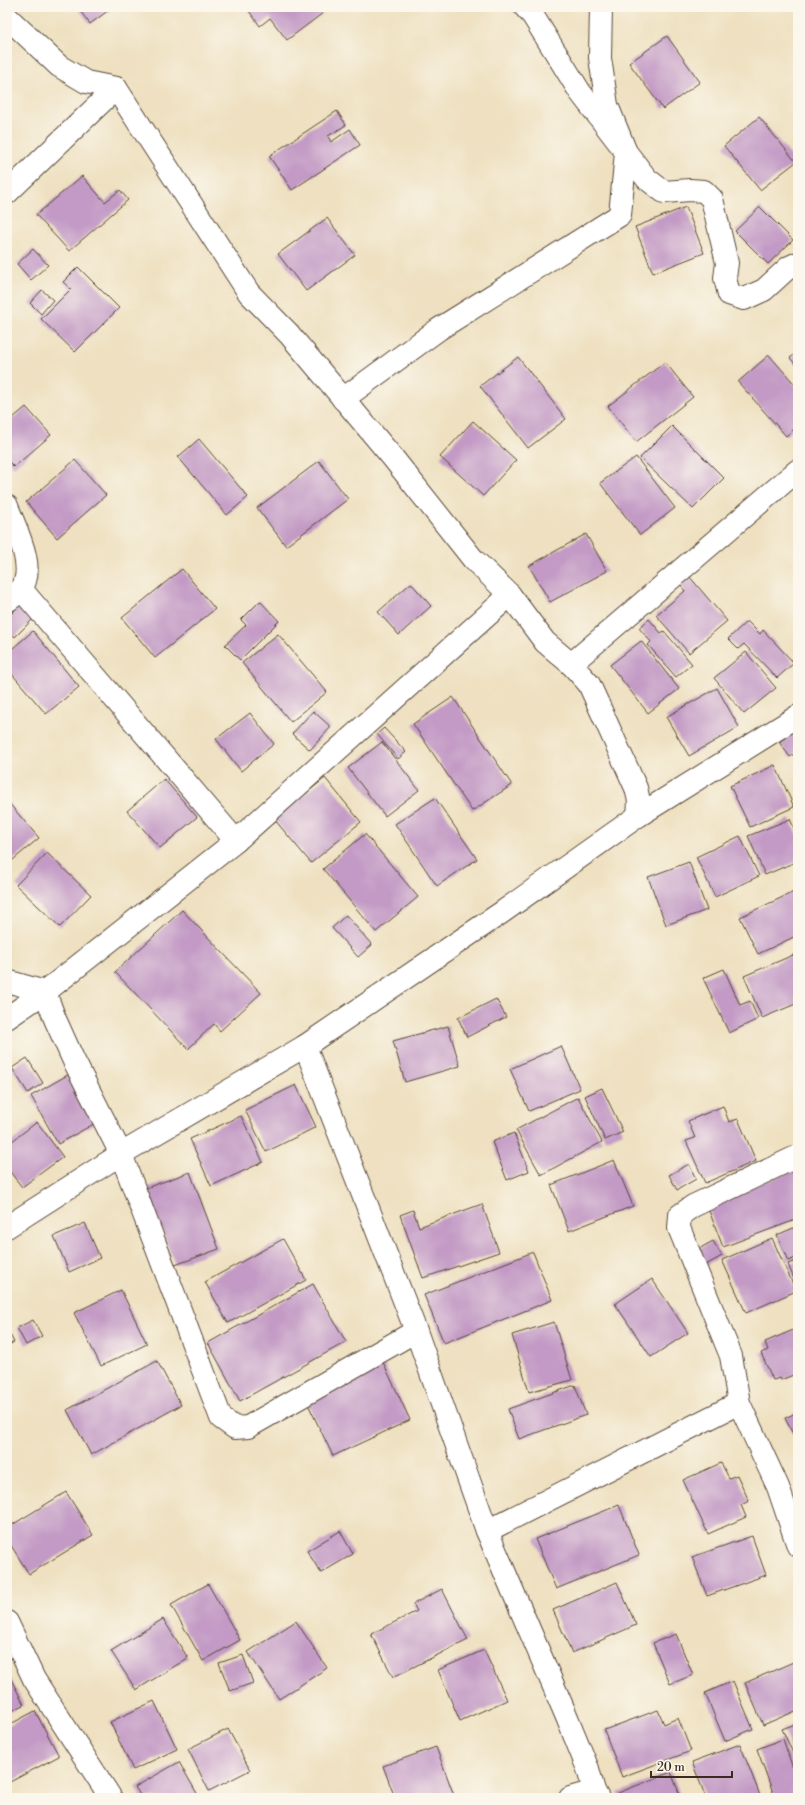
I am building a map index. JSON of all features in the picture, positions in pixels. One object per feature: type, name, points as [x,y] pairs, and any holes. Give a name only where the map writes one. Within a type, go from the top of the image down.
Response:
[{"type":"street","points":[[525,7],[533,16],[580,92],[647,179],[664,192],[690,190],[704,191],[712,199],[727,263],[725,278],[729,294],[744,299],[764,290],[789,267],[798,263]]},
{"type":"street","points":[[343,399],[439,329],[620,215],[626,152],[607,105],[600,58],[602,7]]},
{"type":"street","points":[[7,17],[59,66],[86,82],[116,88],[249,293],[289,334],[393,458],[473,559],[510,596],[545,642],[571,664],[589,684],[636,788],[639,801],[638,816]]},
{"type":"street","points":[[7,194],[116,88]]},
{"type":"street","points":[[571,664],[798,470]]},
{"type":"street","points":[[7,506],[27,563],[28,575],[14,595],[236,840]]},
{"type":"street","points":[[7,1018],[45,992],[236,840],[510,596]]},
{"type":"street","points":[[7,1227],[121,1154],[305,1046],[638,816],[798,716]]},
{"type":"street","points":[[7,981],[45,992]]},
{"type":"street","points":[[45,992],[73,1059],[121,1154],[221,1418],[235,1428],[248,1427],[416,1332]]},
{"type":"street","points":[[305,1046],[416,1332],[486,1531],[588,1769],[596,1794],[570,1798]]},
{"type":"street","points":[[798,1156],[693,1206],[680,1215],[679,1228],[731,1356],[739,1403],[778,1487],[798,1546]]},
{"type":"street","points":[[486,1531],[739,1403]]},
{"type":"street","points":[[7,1622],[34,1679],[111,1798]]},
{"type":"building","points":[[77,7],[113,7],[90,24]]},
{"type":"building","points":[[246,7],[319,7],[323,13],[287,40],[270,18],[260,26]]},
{"type":"building","points":[[667,36],[700,82],[663,109],[629,63]]},
{"type":"building","points":[[337,111],[346,125],[328,136],[331,142],[350,129],[360,145],[292,190],[269,156]]},
{"type":"building","points":[[759,117],[796,162],[760,190],[724,146]]},
{"type":"building","points":[[82,176],[105,202],[120,190],[128,200],[69,251],[36,215]]},
{"type":"building","points":[[686,207],[704,253],[653,273],[635,227]]},
{"type":"building","points":[[760,207],[793,240],[768,264],[735,231]]},
{"type":"building","points":[[327,218],[355,255],[306,291],[278,254]]},
{"type":"building","points":[[33,249],[48,265],[31,280],[17,264]]},
{"type":"building","points":[[78,267],[119,308],[75,352],[41,319],[71,289],[63,282]]},
{"type":"building","points":[[42,290],[53,300],[41,314],[30,303]]},
{"type":"building","points":[[798,352],[798,367],[790,358]]},
{"type":"building","points":[[769,355],[798,388],[798,426],[786,436],[738,382]]},
{"type":"building","points":[[518,357],[566,419],[528,448],[480,386]]},
{"type":"building","points":[[665,362],[693,397],[636,442],[608,406]]},
{"type":"building","points":[[7,386],[11,392],[7,395]]},
{"type":"building","points":[[26,407],[51,435],[14,467],[7,460],[7,423]]},
{"type":"building","points":[[473,421],[516,460],[483,496],[440,457]]},
{"type":"building","points":[[672,426],[724,478],[693,509],[640,458]]},
{"type":"building","points":[[199,439],[248,497],[227,515],[178,457]]},
{"type":"building","points":[[636,457],[675,508],[640,535],[600,483]]},
{"type":"building","points":[[75,460],[106,495],[57,538],[26,502]]},
{"type":"building","points":[[319,461],[348,499],[286,546],[257,508]]},
{"type":"building","points":[[586,534],[607,571],[550,602],[529,566]]},
{"type":"building","points":[[182,569],[215,609],[155,658],[122,618]]},
{"type":"building","points":[[689,576],[727,621],[689,653],[656,615],[685,591],[680,584]]},
{"type":"building","points":[[411,583],[431,606],[399,635],[378,612]]},
{"type":"building","points":[[260,601],[279,621],[240,660],[225,645],[246,625],[241,620]]},
{"type":"building","points":[[20,605],[33,619],[15,637],[7,629],[7,618]]},
{"type":"building","points":[[649,619],[661,633],[664,631],[692,664],[676,677],[648,645],[651,642],[639,628]]},
{"type":"building","points":[[747,621],[760,634],[763,630],[794,663],[777,678],[744,644],[738,649],[728,639]]},
{"type":"building","points":[[33,631],[79,687],[46,714],[7,668],[7,653]]},
{"type":"building","points":[[278,634],[327,692],[291,722],[242,663]]},
{"type":"building","points":[[641,641],[679,689],[648,713],[610,665]]},
{"type":"building","points":[[746,652],[776,688],[744,714],[714,678]]},
{"type":"building","points":[[717,688],[739,727],[689,756],[666,717]]},
{"type":"building","points":[[453,697],[512,785],[472,811],[413,724]]},
{"type":"building","points":[[313,711],[331,727],[310,750],[292,734]]},
{"type":"building","points":[[250,713],[274,744],[241,771],[216,739]]},
{"type":"building","points":[[384,728],[406,752],[398,759],[377,734]]},
{"type":"building","points":[[798,728],[798,751],[790,757],[779,742]]},
{"type":"building","points":[[382,742],[419,790],[385,816],[348,768]]},
{"type":"building","points":[[775,765],[794,807],[750,827],[730,786]]},
{"type":"building","points":[[325,778],[361,822],[311,863],[274,819]]},
{"type":"building","points":[[164,779],[197,817],[160,848],[127,811]]},
{"type":"building","points":[[435,798],[477,859],[437,886],[395,824]]},
{"type":"building","points":[[7,801],[39,838],[7,865]]},
{"type":"building","points":[[790,819],[798,837],[798,861],[765,875],[748,836]]},
{"type":"building","points":[[365,834],[418,897],[376,932],[323,869]]},
{"type":"building","points":[[740,836],[759,876],[715,897],[696,857]]},
{"type":"building","points":[[47,853],[91,895],[60,927],[16,885]]},
{"type":"building","points":[[689,862],[707,910],[666,925],[648,877]]},
{"type":"building","points":[[798,890],[798,935],[758,954],[740,917]]},
{"type":"building","points":[[182,910],[261,993],[220,1031],[214,1024],[188,1049],[115,972]]},
{"type":"building","points":[[346,915],[372,945],[358,957],[332,928]]},
{"type":"building","points":[[798,953],[798,1003],[762,1018],[744,976]]},
{"type":"building","points":[[724,969],[740,1005],[750,1001],[758,1019],[729,1033],[703,978]]},
{"type":"building","points":[[496,999],[506,1017],[467,1037],[458,1018]]},
{"type":"building","points":[[448,1026],[460,1066],[405,1082],[393,1041]]},
{"type":"building","points":[[561,1046],[580,1089],[529,1111],[510,1069]]},
{"type":"building","points":[[27,1058],[43,1083],[28,1093],[12,1068]]},
{"type":"building","points":[[71,1073],[99,1121],[58,1144],[31,1096]]},
{"type":"building","points":[[296,1085],[316,1127],[266,1152],[245,1110]]},
{"type":"building","points":[[602,1088],[623,1132],[605,1140],[585,1096]]},
{"type":"building","points":[[578,1097],[602,1142],[541,1175],[516,1130]]},
{"type":"building","points":[[723,1106],[729,1122],[738,1119],[756,1161],[705,1183],[686,1141],[695,1138],[688,1121]]},
{"type":"building","points":[[241,1116],[263,1162],[211,1186],[190,1139]]},
{"type":"building","points":[[37,1122],[63,1157],[22,1187],[7,1168],[7,1145]]},
{"type":"building","points":[[514,1133],[529,1171],[507,1180],[492,1142]]},
{"type":"building","points":[[614,1160],[633,1206],[569,1231],[551,1185]]},
{"type":"building","points":[[689,1164],[696,1179],[677,1190],[669,1175]]},
{"type":"building","points":[[795,1170],[798,1178],[798,1219],[723,1247],[706,1203]]},
{"type":"building","points":[[190,1172],[219,1249],[175,1265],[146,1188]]},
{"type":"building","points":[[482,1204],[499,1252],[423,1278],[400,1215],[413,1210],[419,1227]]},
{"type":"building","points":[[85,1223],[100,1258],[69,1272],[54,1236]]},
{"type":"building","points":[[798,1226],[798,1257],[788,1261],[777,1235]]},
{"type":"building","points":[[772,1238],[796,1291],[746,1313],[722,1260]]},
{"type":"building","points":[[283,1239],[306,1280],[228,1323],[205,1282]]},
{"type":"building","points":[[713,1241],[722,1256],[704,1266],[695,1251]]},
{"type":"building","points":[[533,1252],[552,1300],[444,1343],[424,1295]]},
{"type":"building","points":[[798,1260],[798,1289],[788,1264]]},
{"type":"building","points":[[652,1279],[688,1333],[651,1357],[615,1304]]},
{"type":"building","points":[[313,1284],[346,1342],[240,1401],[208,1343]]},
{"type":"building","points":[[121,1290],[147,1344],[101,1366],[74,1313]]},
{"type":"building","points":[[33,1320],[42,1336],[26,1345],[17,1328]]},
{"type":"building","points":[[554,1322],[572,1380],[529,1392],[512,1335]]},
{"type":"building","points":[[798,1328],[798,1373],[781,1380],[780,1378],[773,1380],[761,1353],[768,1350],[765,1342]]},
{"type":"building","points":[[7,1330],[14,1342],[7,1346]]},
{"type":"building","points":[[157,1361],[181,1405],[91,1455],[67,1410]]},
{"type":"building","points":[[383,1362],[410,1420],[333,1456],[305,1398]]},
{"type":"building","points":[[575,1385],[586,1415],[519,1439],[508,1409]]},
{"type":"building","points":[[798,1412],[798,1444],[785,1418]]},
{"type":"building","points":[[721,1463],[729,1478],[737,1475],[749,1501],[741,1505],[746,1517],[708,1534],[683,1480]]},
{"type":"building","points":[[66,1492],[93,1535],[29,1574],[7,1539],[7,1528]]},
{"type":"building","points":[[619,1505],[639,1555],[556,1589],[535,1539]]},
{"type":"building","points":[[340,1531],[353,1554],[321,1573],[307,1551]]},
{"type":"building","points":[[752,1536],[766,1575],[707,1596],[692,1557]]},
{"type":"building","points":[[617,1582],[636,1625],[572,1653],[553,1610]]},
{"type":"building","points":[[208,1584],[240,1640],[203,1661],[171,1605]]},
{"type":"building","points":[[442,1589],[468,1640],[393,1677],[371,1634],[417,1611],[413,1604]]},
{"type":"building","points":[[163,1619],[188,1658],[136,1690],[111,1651]]},
{"type":"building","points":[[296,1621],[327,1668],[279,1699],[248,1652]]},
{"type":"building","points":[[676,1634],[693,1675],[670,1684],[653,1643]]},
{"type":"building","points":[[484,1650],[507,1700],[460,1721],[438,1670]]},
{"type":"building","points":[[243,1655],[253,1683],[230,1691],[219,1663]]},
{"type":"building","points":[[798,1660],[798,1710],[763,1725],[745,1683]]},
{"type":"building","points":[[7,1671],[24,1705],[7,1713]]},
{"type":"building","points":[[733,1681],[753,1729],[725,1741],[705,1693]]},
{"type":"building","points":[[154,1701],[177,1749],[133,1770],[110,1722]]},
{"type":"building","points":[[658,1710],[664,1724],[678,1718],[691,1751],[622,1777],[604,1730]]},
{"type":"building","points":[[35,1711],[59,1756],[10,1782],[7,1776],[7,1726]]},
{"type":"building","points":[[798,1723],[798,1764],[782,1729]]},
{"type":"building","points":[[228,1729],[250,1770],[209,1791],[188,1749]]},
{"type":"building","points":[[783,1739],[798,1783],[798,1793],[784,1798],[775,1798],[757,1749]]},
{"type":"building","points":[[740,1744],[761,1798],[706,1798],[692,1762]]},
{"type":"building","points":[[436,1747],[455,1798],[395,1798],[383,1766]]},
{"type":"building","points":[[179,1762],[199,1797],[142,1798],[135,1787]]},
{"type":"building","points":[[671,1772],[681,1798],[620,1798],[618,1793]]}]
